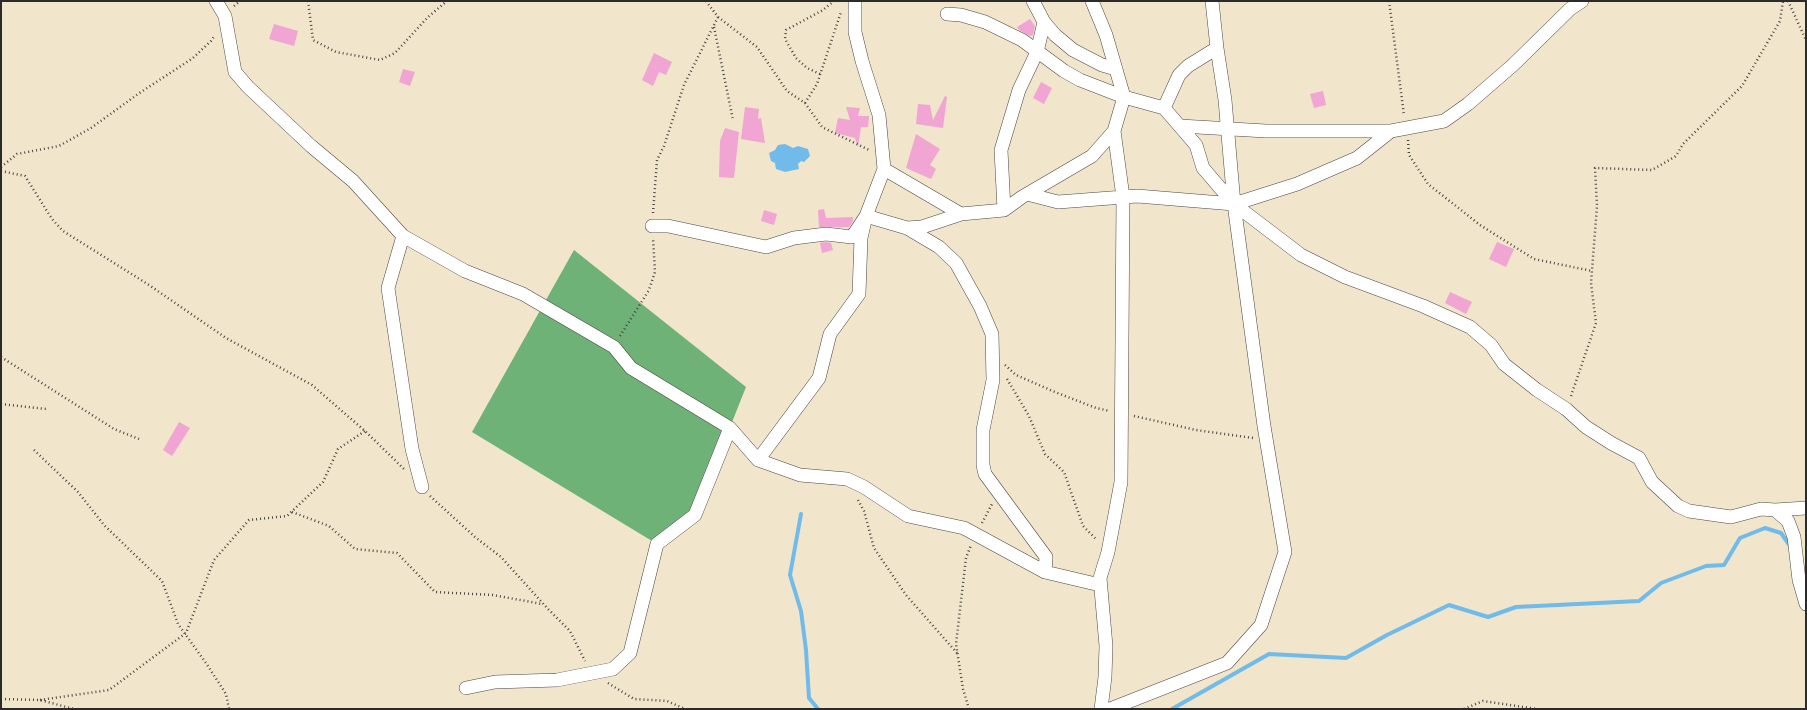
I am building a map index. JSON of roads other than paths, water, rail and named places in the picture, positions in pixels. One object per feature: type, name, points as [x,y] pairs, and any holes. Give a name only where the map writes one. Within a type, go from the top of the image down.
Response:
[{"type":"street","points":[[216,1],[226,16],[235,72],[248,87],[310,146],[353,181],[403,236],[465,271],[523,294],[614,347],[631,368],[730,428],[758,460],[800,475],[847,479],[864,487],[908,516],[964,528],[975,536],[1045,572],[1100,585]]},
{"type":"street","points":[[758,460],[819,378],[830,334],[859,294],[861,238],[866,216],[884,169],[880,114],[862,61],[855,32],[855,1]]},
{"type":"street","points":[[1033,1],[1044,22],[1055,35],[1073,50],[1102,65],[1116,69]]},
{"type":"street","points":[[1092,1],[1106,35],[1124,97],[1114,131],[1123,197],[1121,482],[1108,552],[1100,578],[1106,646],[1105,677],[1101,709]]},
{"type":"street","points":[[1110,709],[1227,663],[1261,625],[1285,552],[1264,426],[1234,204],[1228,128],[1212,1]]},
{"type":"street","points":[[1180,126],[1228,128],[1266,132],[1391,131],[1444,121],[1468,104],[1513,65],[1570,9],[1582,1]]},
{"type":"street","points":[[947,14],[961,15],[985,22],[1022,40],[1064,71],[1080,80],[1124,97],[1164,108],[1196,145],[1203,168],[1234,204],[1307,258],[1345,277],[1422,306],[1470,327],[1491,345],[1504,364],[1537,390],[1566,409],[1586,427],[1611,444],[1639,458],[1652,482],[1678,506],[1689,511],[1731,517],[1761,509],[1775,510],[1806,508]]},
{"type":"street","points":[[1004,210],[1001,150],[1019,90],[1037,52],[1044,22]]},
{"type":"street","points":[[1164,108],[1179,75],[1188,66],[1217,48]]},
{"type":"street","points":[[907,228],[922,227],[961,214],[1004,210],[1027,194],[1092,156],[1114,131]]},
{"type":"street","points":[[1027,194],[1058,202],[1137,196],[1234,204],[1297,184],[1357,158],[1391,131]]},
{"type":"street","points":[[884,169],[961,214]]},
{"type":"street","points":[[652,226],[668,226],[766,247],[794,238],[826,234],[852,236],[866,216]]},
{"type":"street","points":[[866,216],[907,228],[939,248],[956,263],[980,306],[992,334],[992,380],[983,430],[983,465],[985,474],[1046,557],[1045,572]]},
{"type":"street","points":[[403,236],[388,288],[412,449],[422,487]]},
{"type":"street","points":[[466,688],[495,682],[557,680],[613,669],[630,653],[658,544],[695,515],[730,428]]},
{"type":"street","points":[[1775,510],[1788,522],[1794,537],[1799,580],[1806,604]]},
{"type":"water","points":[[785,144],[793,148],[798,146],[808,149],[810,156],[804,162],[801,161],[798,164],[799,169],[785,172],[776,169],[775,163],[771,161],[769,153],[775,150],[778,145]]},
{"type":"waterway","points":[[801,514],[790,575],[801,611],[806,650],[809,698],[818,709]]},
{"type":"waterway","points":[[1172,709],[1269,654],[1346,658],[1387,635],[1449,605],[1488,617],[1516,607],[1639,601],[1661,583],[1706,566],[1724,565],[1740,538],[1765,528],[1781,533],[1790,546]]}]
